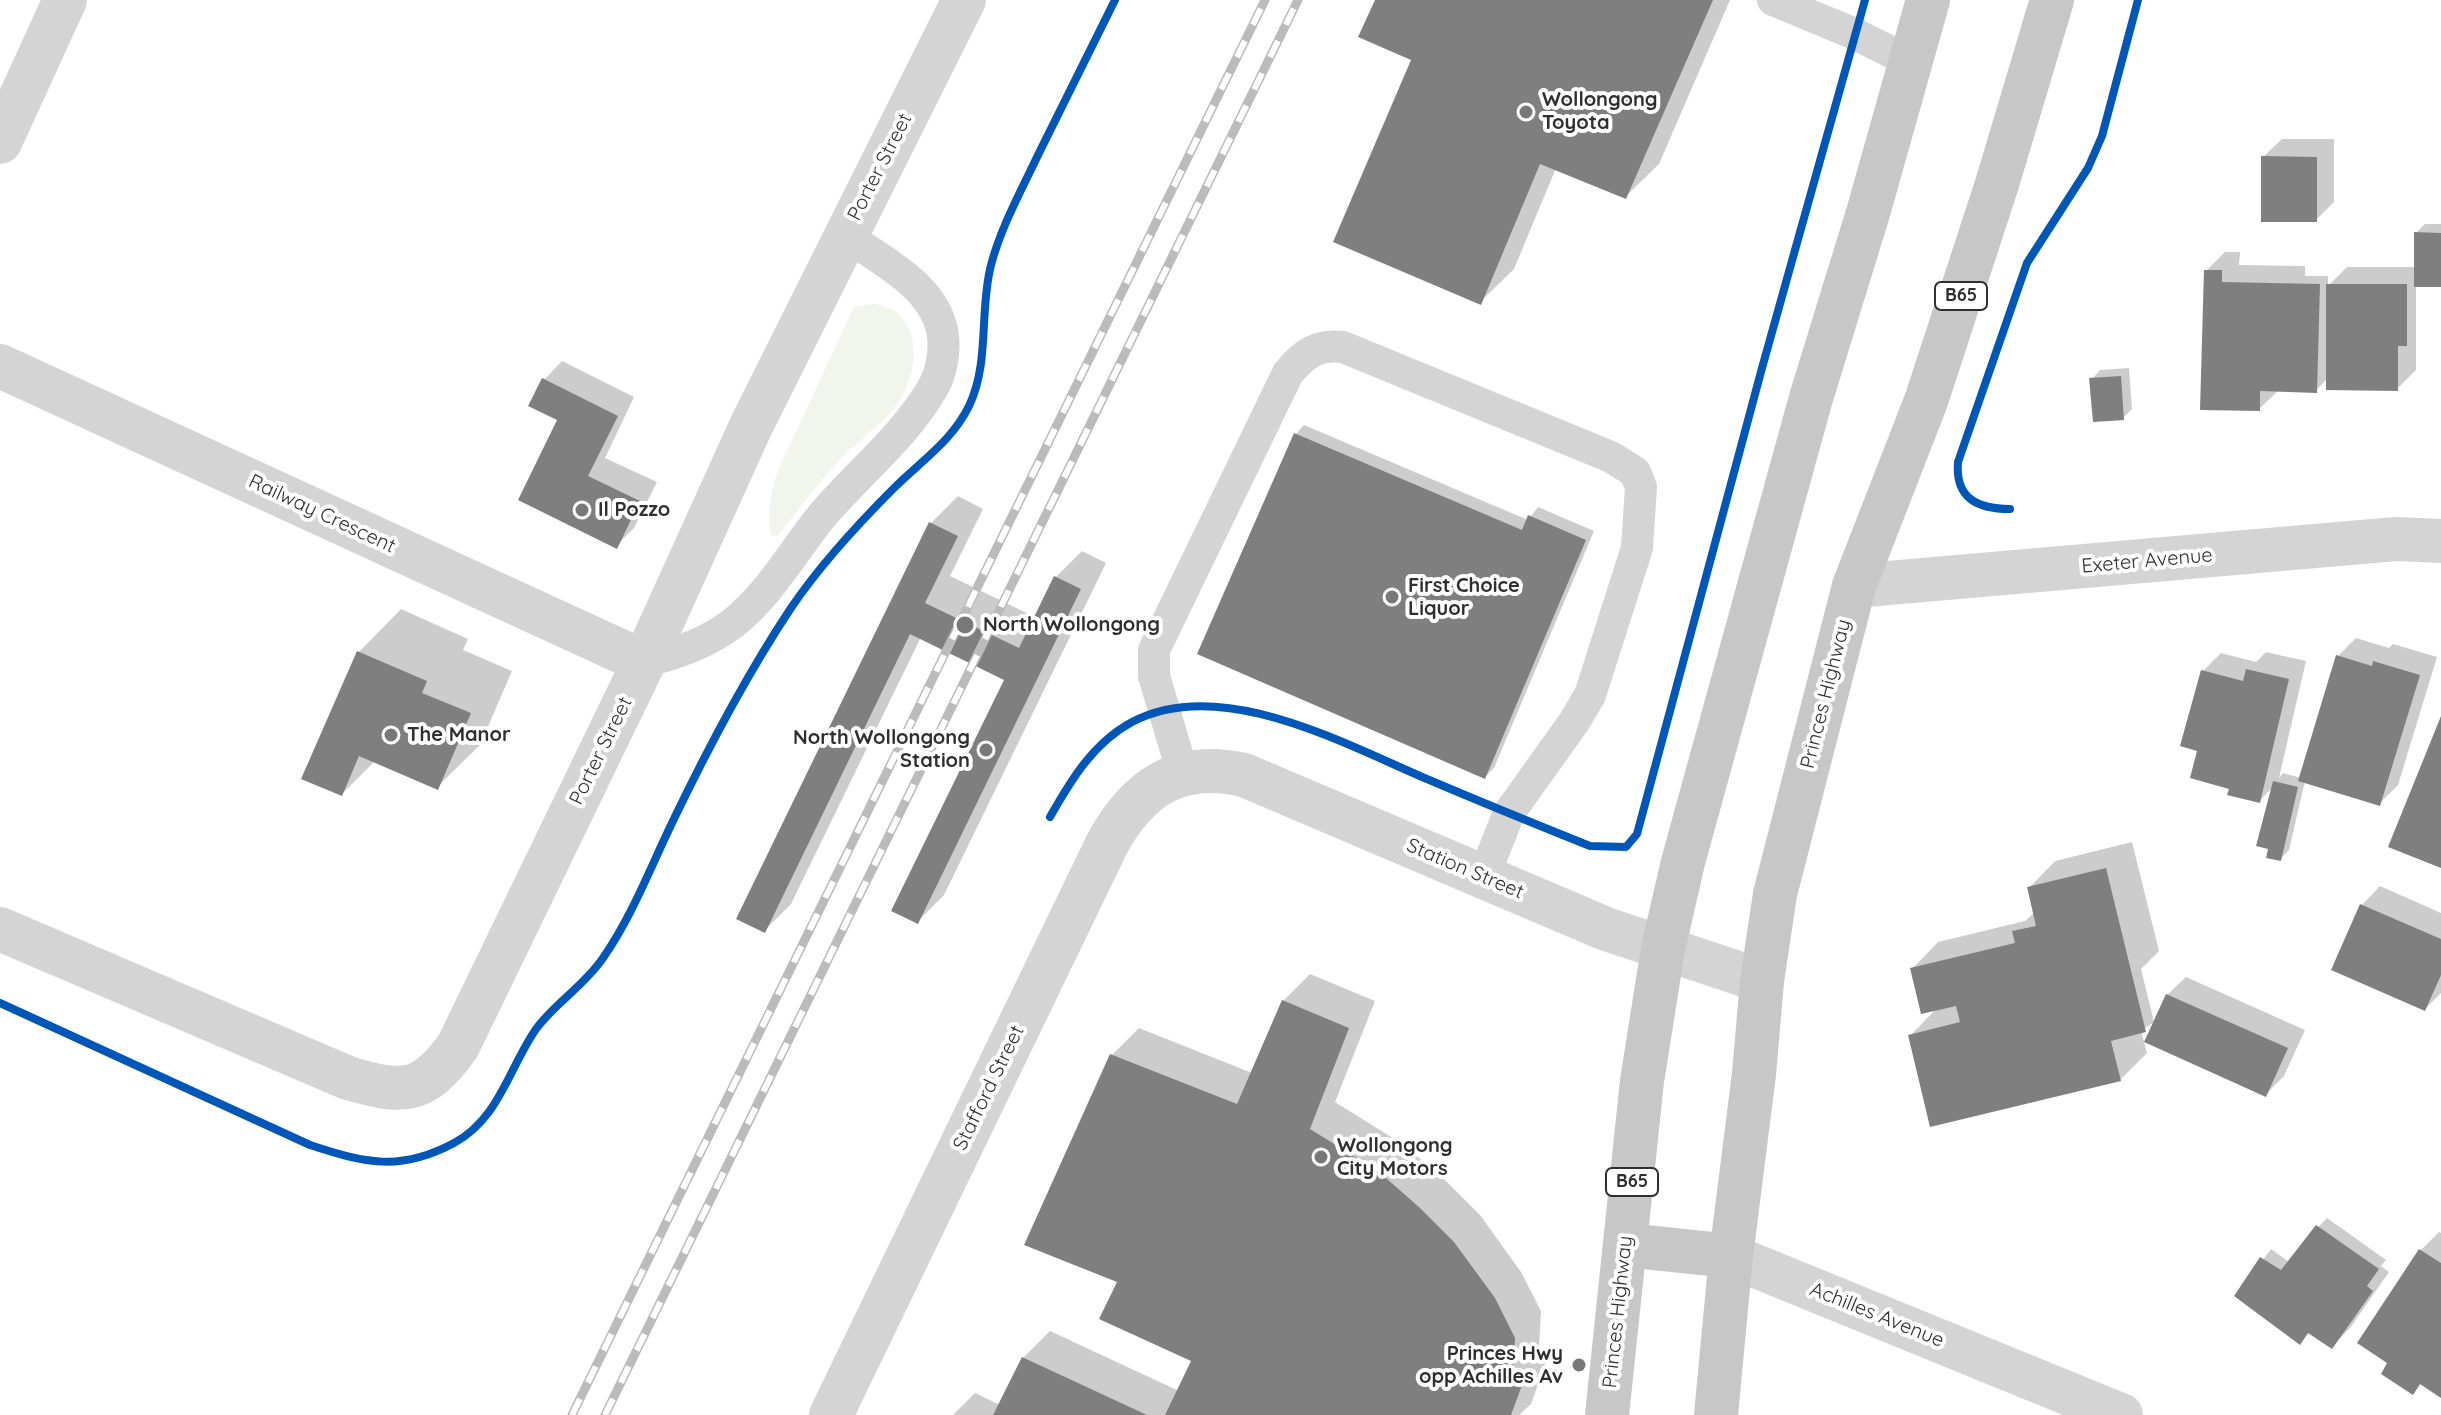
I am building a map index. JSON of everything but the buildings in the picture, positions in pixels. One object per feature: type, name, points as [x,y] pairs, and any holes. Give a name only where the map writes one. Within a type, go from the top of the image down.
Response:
[{"type":"main road","name":"Princes Highway","points":[[1607,1415],[1642,1081],[1663,949],[1687,847],[1807,413],[1928,0]]},
{"type":"main road","name":"Princes Highway","points":[[1716,1415],[1762,981],[1775,894],[1854,586],[1926,401],[1997,184],[2052,0]]},
{"type":"main road","name":"Achilles Avenue","points":[[1625,1245],[1731,1256]]},
{"type":"street","points":[[0,142],[65,0]]},
{"type":"street","name":"Porter Street","points":[[0,929],[348,1078],[393,1089],[413,1087],[431,1078],[458,1046],[644,662],[751,426],[964,0]]},
{"type":"street","name":"Railway Crescent","points":[[0,366],[644,662]]},
{"type":"street","name":"Exeter Avenue","points":[[1854,586],[2396,539],[2441,541]]},
{"type":"street","name":"Station Street","points":[[1176,776],[1214,770],[1244,775],[1606,929],[1762,981]]},
{"type":"street","name":"Stafford Street","points":[[831,1415],[1112,835],[1138,799],[1176,776]]},
{"type":"street","name":"Achilles Avenue","points":[[1731,1256],[2121,1415]]},
{"type":"lane","points":[[1782,2],[1911,62]]},
{"type":"lane","points":[[644,662],[684,651],[711,639],[736,621],[778,575],[821,518],[906,424],[935,386],[942,362],[943,338],[938,316],[909,280],[845,235]]},
{"type":"lane","points":[[1176,776],[1154,676],[1154,650],[1288,373],[1310,351],[1327,345],[1343,347],[1611,457],[1635,472],[1641,487],[1637,548],[1590,695],[1509,813],[1483,878]]},
{"type":"shaded area","points":[[875,304],[890,308],[909,328],[914,356],[908,385],[888,415],[833,468],[778,536],[771,535],[770,501],[779,468],[854,307]]},
{"type":"railway","points":[[572,1415],[1265,0]]},
{"type":"railway","points":[[605,1415],[1298,0]]},
{"type":"cycle path","points":[[0,1003],[310,1145],[348,1156],[382,1162],[416,1158],[435,1152],[469,1133],[493,1107],[536,1029],[595,968],[613,943],[713,742],[791,608],[853,531],[954,430],[969,406],[980,372],[987,282],[1000,237],[1115,0]]},
{"type":"cycle path","points":[[1050,817],[1084,764],[1118,731],[1132,722],[1167,710],[1204,706],[1243,710],[1321,733],[1590,846],[1626,847],[1637,834],[1865,0]]},
{"type":"cycle path","points":[[2010,509],[1988,507],[1970,499],[1960,485],[1958,462],[2027,263],[2088,168],[2102,136],[2138,0]]},
{"type":"place","name":"Wollongong Toyota","points":[[1526,112]]},
{"type":"place","name":"Il Pozzo","points":[[582,510]]},
{"type":"place","name":"First Choice Liquor","points":[[1392,597]]},
{"type":"place","name":"North Wollongong","points":[[965,625]]},
{"type":"place","name":"The Manor","points":[[391,735]]},
{"type":"place","name":"North Wollongong Station","points":[[986,750]]},
{"type":"place","name":"Wollongong City Motors","points":[[1321,1157]]},
{"type":"place","name":"Princes Hwy opp Achilles Av","points":[[1579,1365]]}]
